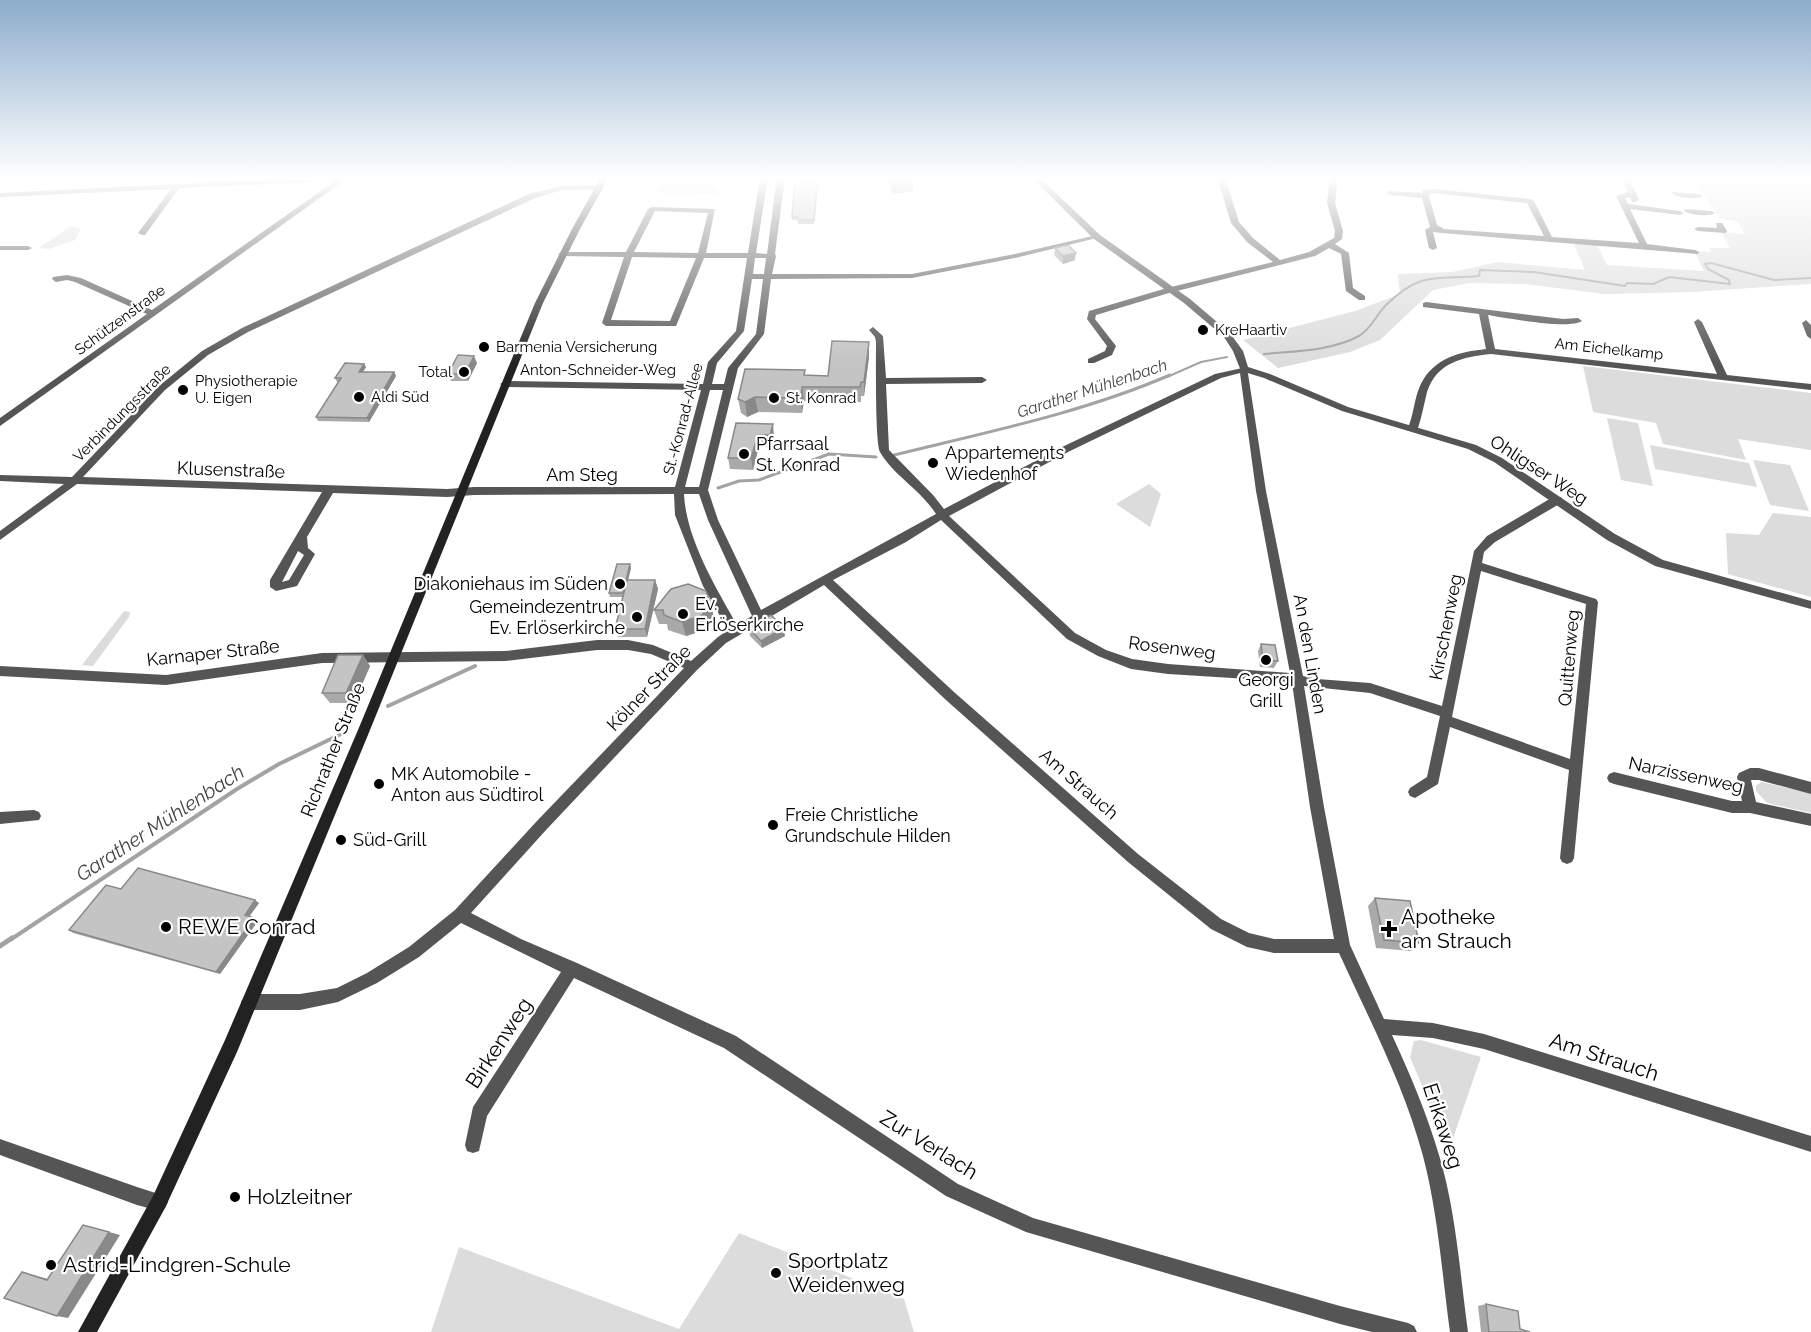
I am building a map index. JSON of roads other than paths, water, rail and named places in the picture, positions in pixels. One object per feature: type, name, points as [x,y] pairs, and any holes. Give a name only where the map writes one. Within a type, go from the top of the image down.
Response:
[{"type":"main road","name":"Richrather Straße","points":[[87,1332],[159,1202],[249,1002],[394,657],[505,384],[570,239]]},
{"type":"street","name":"Schützenstraße","points":[[0,423],[258,239]]},
{"type":"street","name":"Verbindungsstraße","points":[[0,536],[73,482],[162,388],[205,353],[245,330],[440,239]]},
{"type":"street","points":[[637,239],[628,256],[606,322],[673,324],[701,256],[705,239]]},
{"type":"street","name":"St.-Konrad-Allee","points":[[735,632],[709,586],[680,515],[679,491],[706,386],[716,358],[740,331],[754,239]]},
{"type":"street","name":"St.-Konrad-Allee","points":[[703,490],[733,368],[759,337],[774,239]]},
{"type":"street","points":[[749,277],[912,276],[1088,239]]},
{"type":"street","name":"An den Linden","points":[[1100,239],[1208,317],[1227,334],[1238,351],[1244,369],[1261,491],[1297,680],[1318,819],[1343,945]]},
{"type":"street","points":[[1249,239],[1279,263]]},
{"type":"street","points":[[1091,361],[1109,353],[1112,346],[1091,319],[1092,314],[1312,254],[1338,239]]},
{"type":"street","points":[[1431,239],[1433,248]]},
{"type":"street","points":[[1563,239],[1695,252]]},
{"type":"street","points":[[1641,239],[1644,246]]},
{"type":"street","points":[[1330,245],[1345,253],[1349,289],[1362,298]]},
{"type":"street","points":[[0,248],[28,248]]},
{"type":"street","points":[[562,254],[772,256]]},
{"type":"street","points":[[56,279],[67,277],[78,280],[153,314]]},
{"type":"street","name":"Am Eichelkamp","points":[[1426,305],[1563,322],[1578,321]]},
{"type":"street","points":[[1483,313],[1491,351]]},
{"type":"street","points":[[1698,322],[1723,376]]},
{"type":"street","points":[[1806,324],[1811,336]]},
{"type":"street","name":"Rosenweg","points":[[873,330],[879,336],[880,342],[884,450],[892,463],[934,500],[942,515],[1071,636],[1102,653],[1131,664],[1378,689],[1446,717]]},
{"type":"street","name":"Am Eichelkamp","points":[[1413,428],[1428,375],[1440,363],[1472,353],[1491,351],[1811,387]]},
{"type":"street","name":"Ohligser Weg","points":[[1244,369],[1267,376],[1345,409],[1472,447],[1498,460],[1611,537],[1659,563],[1811,604]]},
{"type":"street","name":"Kölner Straße","points":[[249,1002],[300,1002],[339,995],[414,952],[460,915],[526,842],[693,667],[735,632],[825,579],[1064,450],[1174,396],[1228,372],[1244,369]]},
{"type":"street","points":[[881,381],[982,380]]},
{"type":"street","name":"Anton-Schneider-Weg","points":[[505,384],[727,387]]},
{"type":"street","name":"Klusenstraße","points":[[0,478],[329,490],[461,492]]},
{"type":"street","points":[[303,538],[329,490]]},
{"type":"street","points":[[703,490],[713,520],[759,618]]},
{"type":"street","name":"Am Steg","points":[[461,492],[703,490]]},
{"type":"street","name":"Kirschenweg","points":[[1415,792],[1433,780],[1479,551],[1491,539],[1557,500]]},
{"type":"street","name":"Quittenweg","points":[[1476,565],[1592,602],[1567,858]]},
{"type":"street","name":"Am Strauch","points":[[825,579],[958,704],[1133,858],[1216,924],[1247,940],[1274,946],[1343,945]]},
{"type":"street","name":"Karnaper Straße","points":[[0,671],[166,680],[322,658],[483,657],[597,645],[628,645],[653,650],[693,667]]},
{"type":"street","points":[[1446,717],[1576,767]]},
{"type":"street","name":"Narzissenweg","points":[[1750,807],[1744,777],[1750,774],[1759,774],[1811,788]]},
{"type":"street","name":"Narzissenweg","points":[[1614,778],[1732,807],[1750,807],[1811,820]]},
{"type":"street","points":[[0,818],[34,816]]},
{"type":"street","name":"Zur Verlach","points":[[460,915],[730,1042],[952,1190],[1032,1226],[1340,1315],[1408,1332]]},
{"type":"street","name":"Erikaweg","points":[[1343,945],[1406,1084],[1431,1155],[1440,1195],[1459,1332]]},
{"type":"street","name":"Birkenweg","points":[[473,1145],[479,1113],[572,968]]},
{"type":"street","name":"Am Strauch","points":[[1381,1027],[1414,1026],[1435,1029],[1512,1050],[1811,1144]]},
{"type":"street","points":[[0,1147],[137,1197],[159,1202]]},
{"type":"waterway","name":"Garather Mühlenbach","points":[[1264,354],[1313,350],[1348,341],[1363,333],[1386,305],[1410,286],[1430,279],[1479,276],[1480,270],[1534,272],[1625,286],[1627,283],[1653,284],[1669,277],[1730,284],[1729,280],[1708,269],[1705,264],[1711,263],[1774,280],[1811,278]]},
{"type":"waterway","name":"Garather Mühlenbach","points":[[1167,377],[1201,362],[1227,357]]},
{"type":"waterway","name":"Garather Mühlenbach","points":[[894,455],[1069,411],[1170,375]]},
{"type":"waterway","name":"Garather Mühlenbach","points":[[718,488],[739,481],[759,480],[829,454],[876,457]]},
{"type":"waterway","name":"Garather Mühlenbach","points":[[388,706],[475,666]]},
{"type":"waterway","name":"Garather Mühlenbach","points":[[10,940],[237,789],[279,764],[341,734]]},
{"type":"waterway","name":"Garather Mühlenbach","points":[[0,946],[12,938]]},
{"type":"place","name":"KreHaartiv","points":[[1203,330]]},
{"type":"place","name":"Barmenia Versicherung","points":[[484,347]]},
{"type":"place","name":"Total","points":[[464,372]]},
{"type":"place","name":"Physiotherapie U. Eigen","points":[[183,390]]},
{"type":"place","name":"Aldi Süd","points":[[359,397]]},
{"type":"place","name":"St. Konrad","points":[[774,398]]},
{"type":"place","name":"Pfarrsaal St. Konrad","points":[[744,454]]},
{"type":"place","name":"Appartements Wiedenhof","points":[[933,463]]},
{"type":"place","name":"Diakoniehaus im Süden","points":[[620,584]]},
{"type":"place","name":"Ev. Erlöserkirche","points":[[683,614]]},
{"type":"place","name":"Gemeindezentrum Ev. Erlöserkirche","points":[[637,617]]},
{"type":"place","name":"Georgi Grill","points":[[1266,660]]},
{"type":"place","name":"MK Automobile - Anton aus Südtirol","points":[[379,784]]},
{"type":"place","name":"Freie Christliche Grundschule Hilden","points":[[773,825]]},
{"type":"place","name":"Süd-Grill","points":[[341,840]]},
{"type":"place","name":"REWE Conrad","points":[[166,927]]},
{"type":"place","name":"Apotheke am Strauch","points":[[1389,929]]},
{"type":"place","name":"Holzleitner","points":[[235,1197]]},
{"type":"place","name":"Astrid-Lindgren-Schule","points":[[51,1265]]},
{"type":"place","name":"Sportplatz Weidenweg","points":[[776,1273]]}]
